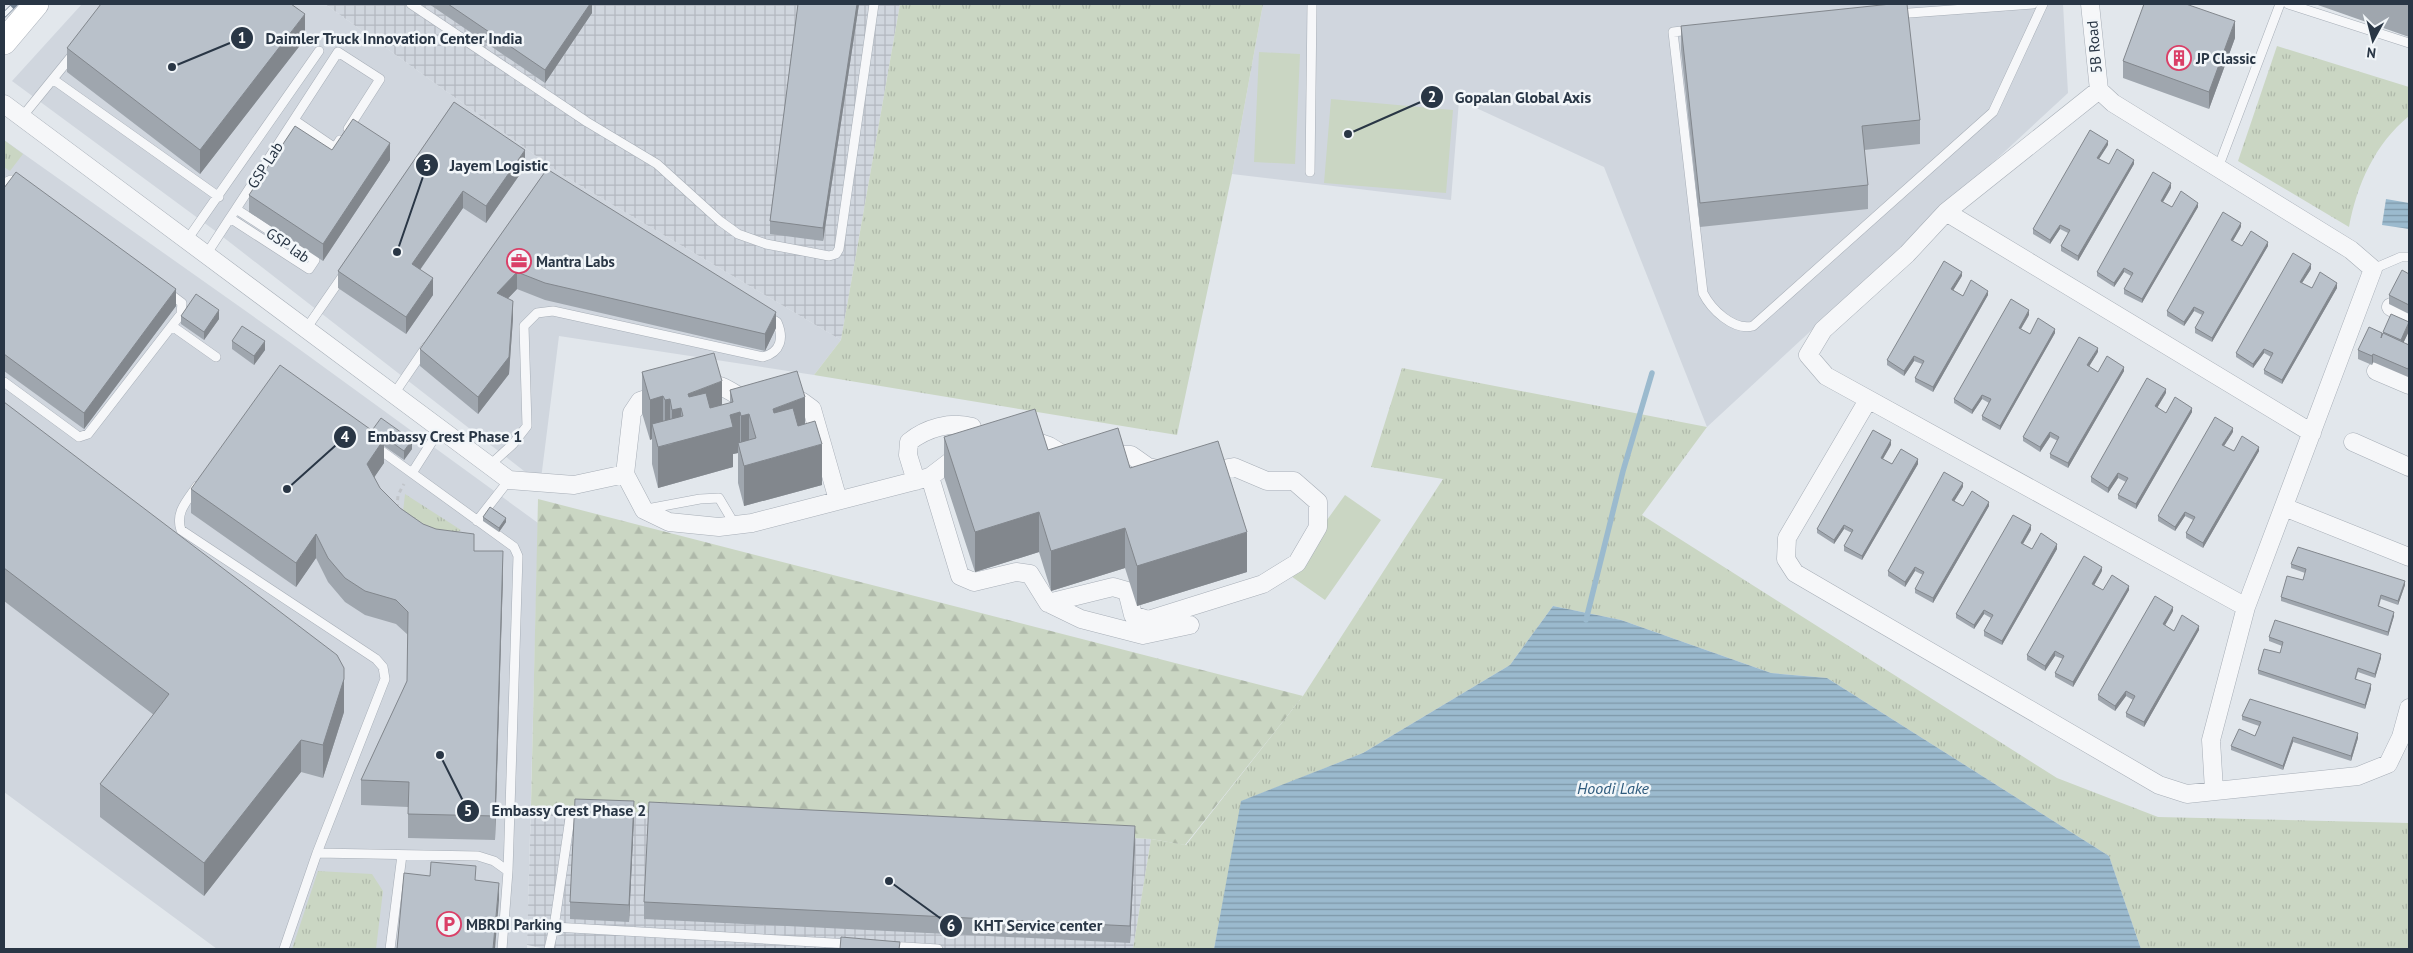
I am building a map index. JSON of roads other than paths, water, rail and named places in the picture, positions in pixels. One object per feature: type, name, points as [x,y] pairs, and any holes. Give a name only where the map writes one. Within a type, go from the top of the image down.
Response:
[{"type":"main road","points":[[4,42],[36,4]]},
{"type":"street","name":"5B Road","points":[[2090,4],[2098,90]]},
{"type":"street","points":[[2214,790],[2211,740],[2246,607],[2373,269],[2351,250],[2113,104],[2098,90],[1946,212],[1907,254],[1823,330],[1808,355],[1826,376],[2246,607]]},
{"type":"street","points":[[4,104],[508,480],[574,485],[625,474]]},
{"type":"street","points":[[1946,212],[2312,433]]},
{"type":"street","points":[[2391,307],[2409,316]]},
{"type":"street","points":[[2376,371],[2409,385]]},
{"type":"street","points":[[838,500],[812,409],[800,401],[753,405],[724,386],[712,383],[694,384],[640,401],[632,414],[625,474],[644,510],[669,522],[719,527],[752,523],[923,479],[951,461],[1026,438],[1049,446],[1070,459],[1084,463],[1117,455],[1131,455],[1148,467],[1189,475],[1234,467],[1268,481],[1294,481],[1318,502],[1318,527],[1297,563],[1263,584],[1148,620],[1134,615],[1127,591],[1113,587],[1048,603]]},
{"type":"street","points":[[1868,400],[1787,538],[1786,559],[1795,573],[2159,785],[2187,794],[2358,776],[2388,764],[2401,737],[2409,708]]},
{"type":"street","points":[[972,427],[958,423],[920,434],[909,442],[908,456],[923,479],[960,576],[974,582],[1016,572],[1030,574],[1048,603],[1081,620],[1143,635],[1190,625]]},
{"type":"street","points":[[2353,442],[2409,467]]},
{"type":"street","points":[[2284,507],[2409,557]]},
{"type":"lane","points":[[411,4],[588,122],[657,164],[738,234],[766,244],[829,256],[836,254],[839,249],[874,4]]},
{"type":"lane","points":[[1310,172],[1312,4]]},
{"type":"lane","points":[[1887,15],[2033,4]]},
{"type":"lane","points":[[1702,29],[1673,32],[1703,293],[1712,308],[1742,327],[1748,327],[1753,326],[1993,112],[2043,4]]},
{"type":"lane","points":[[2218,168],[2280,4]]},
{"type":"lane","points":[[2288,4],[2409,43]]},
{"type":"lane","points":[[22,118],[54,80],[82,42]]},
{"type":"lane","points":[[187,240],[319,50]]},
{"type":"lane","name":"GSP Lab","points":[[236,209],[338,52],[380,79],[335,148],[294,120]]},
{"type":"lane","points":[[54,80],[218,197]]},
{"type":"lane","points":[[4,183],[11,180],[20,182],[28,187]]},
{"type":"lane","points":[[206,254],[236,209]]},
{"type":"lane","name":"GSP lab","points":[[230,218],[309,269],[315,260],[236,209]]},
{"type":"lane","points":[[2373,269],[2401,257],[2409,257]]},
{"type":"lane","points":[[306,329],[348,268]]},
{"type":"lane","points":[[4,382],[79,437],[88,434],[180,314],[182,303],[159,286]]},
{"type":"lane","points":[[490,466],[513,444],[527,426],[524,326],[537,313],[553,311],[763,357],[773,354],[778,349],[781,335],[777,322],[760,312]]},
{"type":"lane","points":[[172,326],[216,357]]},
{"type":"lane","points":[[394,394],[430,342]]},
{"type":"lane","points":[[412,473],[440,429]]},
{"type":"lane","points":[[365,439],[514,546],[518,556],[508,871],[502,949]]},
{"type":"lane","points":[[202,480],[180,512],[178,521],[182,530],[376,659],[383,667],[385,679],[317,853],[284,949]]},
{"type":"lane","points":[[477,521],[508,480]]},
{"type":"lane","points":[[644,510],[700,499],[719,498],[735,525]]},
{"type":"lane","points":[[549,949],[570,818]]},
{"type":"lane","points":[[317,853],[478,856],[494,861],[508,871]]},
{"type":"lane","points":[[390,949],[402,855]]},
{"type":"lane","points":[[554,927],[859,945]]},
{"type":"lane","points":[[879,946],[938,949]]},
{"type":"water","points":[[2386,199],[2409,203],[2409,229],[2382,225]]},
{"type":"water","name":"Hoodi Lake","points":[[1553,606],[1621,620],[1771,673],[1827,678],[2109,856],[2141,949],[1214,949],[1241,801],[1363,753],[1510,665]]},
{"type":"waterway","points":[[1586,620],[1623,471],[1652,373]]},
{"type":"railway","points":[[4,15],[15,4]]},
{"type":"place","name":"JP Classic","points":[[2179,58]]},
{"type":"place","name":"Daimler Truck Innovation Center India","points":[[172,67]]},
{"type":"place","name":"Gopalan Global Axis","points":[[1348,134]]},
{"type":"place","name":"Jayem Logistic","points":[[397,252]]},
{"type":"place","name":"Mantra Labs","points":[[519,261]]},
{"type":"place","name":"Embassy Crest Phase 1","points":[[287,489]]},
{"type":"place","name":"Embassy Crest Phase 2","points":[[440,755]]},
{"type":"place","name":"KHT Service center","points":[[889,881]]},
{"type":"place","name":"MBRDI Parking","points":[[449,924]]}]
